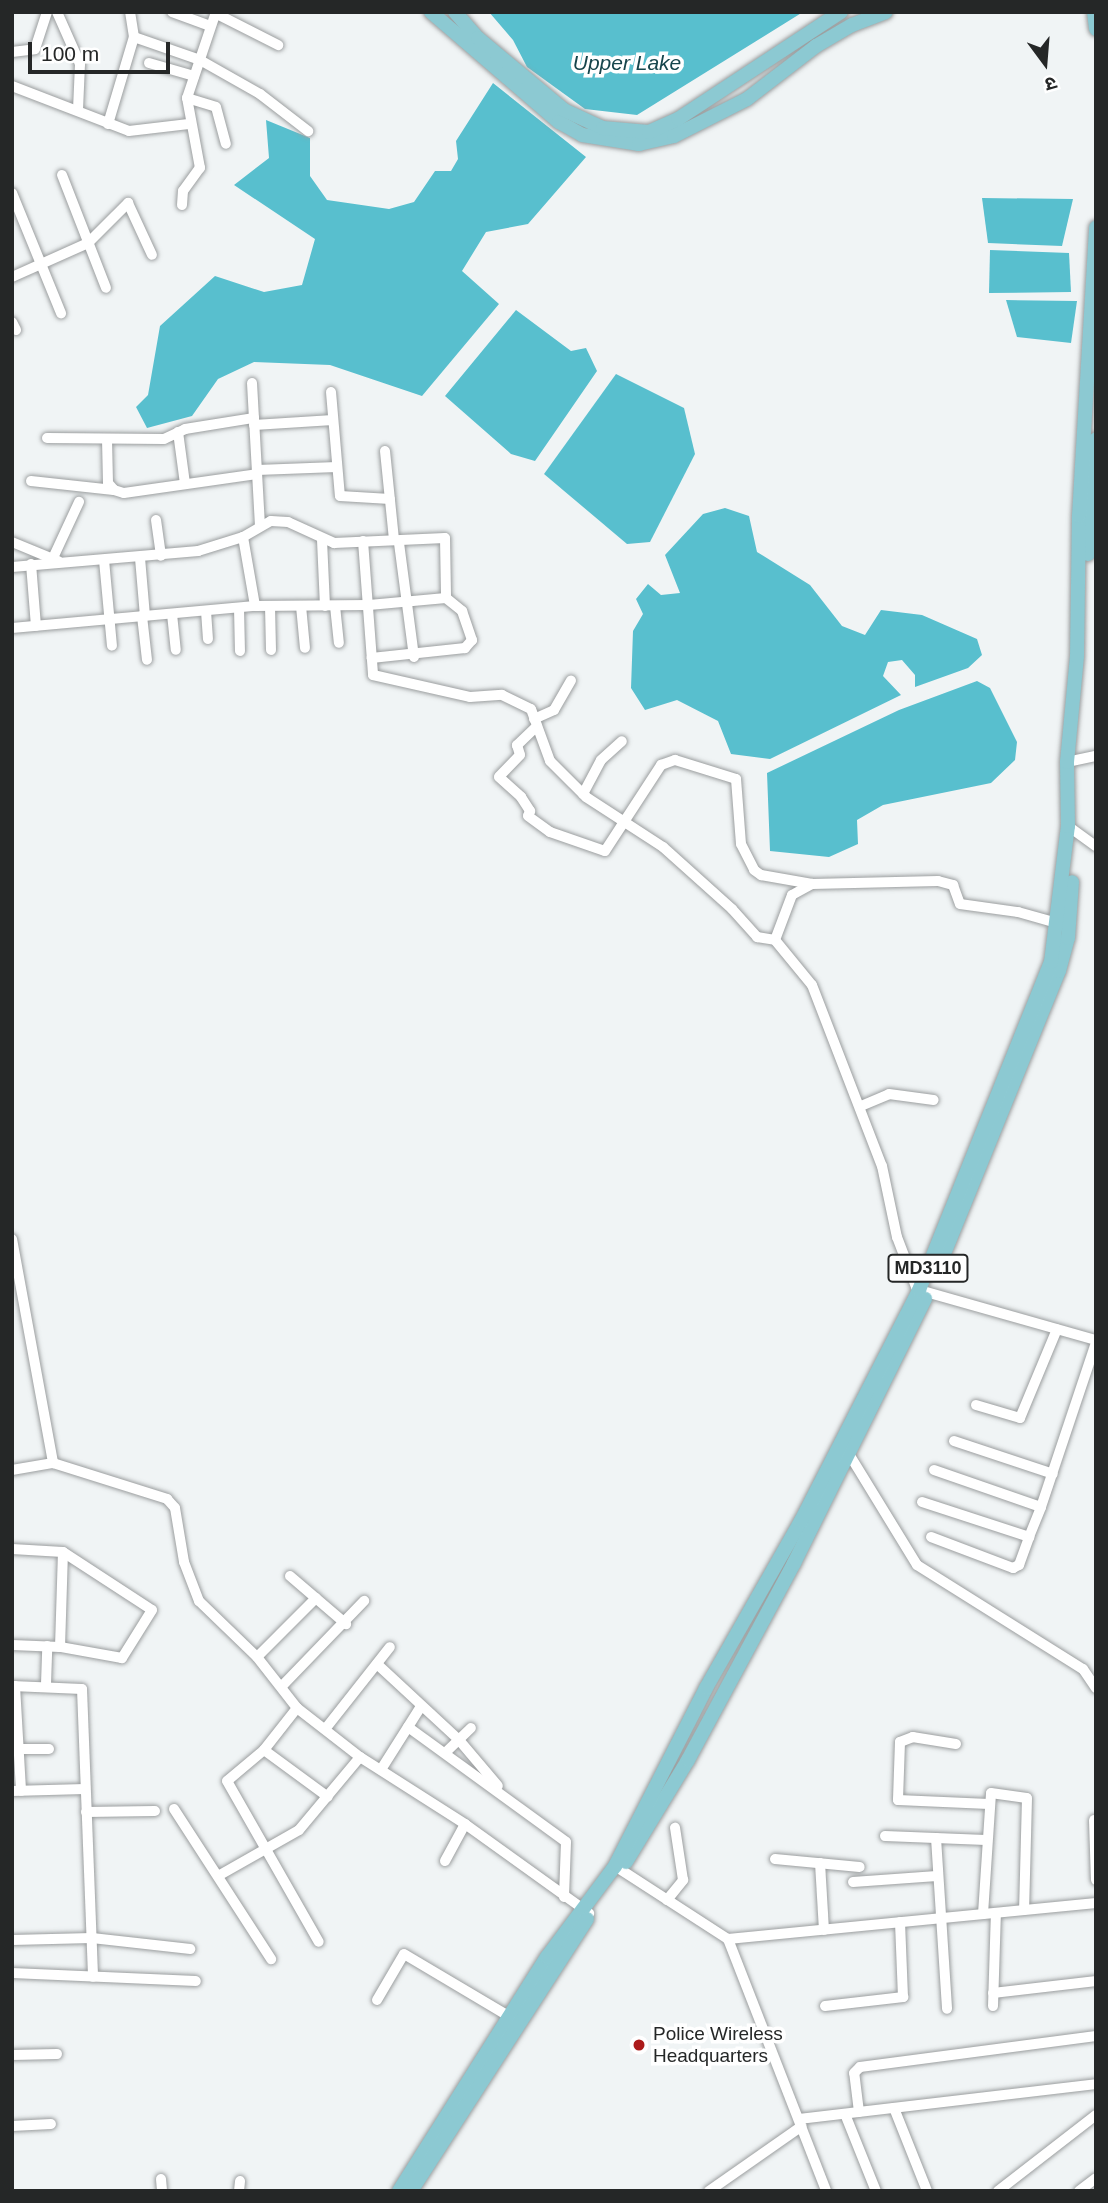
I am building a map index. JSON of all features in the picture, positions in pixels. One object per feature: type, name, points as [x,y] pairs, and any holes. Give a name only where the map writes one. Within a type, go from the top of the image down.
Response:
[{"type":"main road","points":[[431,12],[559,122],[582,135],[639,144],[674,136],[747,99],[816,46],[852,25],[886,12]]},
{"type":"main road","points":[[455,12],[478,38],[564,110],[584,122],[637,132],[678,119],[841,12]]},
{"type":"main road","points":[[1094,12],[1096,29]]},
{"type":"main road","name":"MD3110","points":[[399,2191],[688,1760],[849,1454],[1059,971],[1068,938],[1079,516],[1096,228]]},
{"type":"main road","name":"MD3110","points":[[1072,761],[1096,439]]},
{"type":"main road","name":"MD3110","points":[[618,1868],[921,1291],[1051,962],[1072,827]]},
{"type":"main road","name":"MD3110","points":[[411,2191],[512,2020]]},
{"type":"street","points":[[12,52],[35,49],[47,12]]},
{"type":"street","points":[[58,12],[79,64],[78,110]]},
{"type":"street","points":[[108,124],[134,37],[130,12]]},
{"type":"street","points":[[172,12],[210,26]]},
{"type":"street","points":[[182,205],[183,191],[200,169],[189,124],[187,98],[215,13],[278,45]]},
{"type":"street","points":[[134,37],[200,60],[260,94],[282,115],[308,131]]},
{"type":"street","points":[[149,63],[194,76]]},
{"type":"street","points":[[12,86],[108,124],[141,131],[189,124]]},
{"type":"street","points":[[187,98],[216,107],[226,144]]},
{"type":"street","points":[[61,175],[106,288]]},
{"type":"street","points":[[12,193],[61,313]]},
{"type":"street","points":[[12,277],[88,243],[128,203],[152,255]]},
{"type":"street","points":[[252,383],[260,525]]},
{"type":"street","points":[[331,391],[337,467],[343,499],[390,499]]},
{"type":"street","points":[[47,438],[164,439],[178,432],[254,422],[333,420]]},
{"type":"street","points":[[178,432],[185,484]]},
{"type":"street","points":[[107,439],[108,484],[114,490]]},
{"type":"street","points":[[384,451],[414,657]]},
{"type":"street","points":[[31,481],[114,490],[185,484],[257,472],[337,467]]},
{"type":"street","points":[[56,560],[79,502]]},
{"type":"street","points":[[156,520],[160,556]]},
{"type":"street","points":[[12,567],[56,560],[140,558],[198,551],[243,537],[260,525],[288,522],[322,540],[397,542],[445,538],[446,598]]},
{"type":"street","points":[[243,537],[255,607]]},
{"type":"street","points":[[322,540],[330,606],[339,643]]},
{"type":"street","points":[[363,541],[373,675],[470,697],[502,695],[531,709],[550,761],[583,794],[663,847],[732,909],[757,937],[775,940],[812,985],[861,1106],[882,1166],[897,1237],[921,1291],[1096,1342],[1053,1474],[1019,1565],[1013,1568],[931,1537]]},
{"type":"street","points":[[12,542],[56,560]]},
{"type":"street","points":[[140,558],[147,660]]},
{"type":"street","points":[[104,560],[111,646]]},
{"type":"street","points":[[31,564],[36,625]]},
{"type":"street","points":[[12,628],[239,608],[369,605],[407,599],[446,598],[462,611],[472,640],[466,648],[414,657],[372,658]]},
{"type":"street","points":[[270,606],[271,650]]},
{"type":"street","points":[[301,606],[305,648]]},
{"type":"street","points":[[239,608],[240,651]]},
{"type":"street","points":[[206,611],[208,639]]},
{"type":"street","points":[[172,614],[176,650]]},
{"type":"street","points":[[571,680],[554,710],[536,722],[517,745],[520,755],[499,777],[521,797],[530,811],[528,816],[550,832],[605,851],[668,760],[733,776],[738,784],[741,844],[749,864],[761,876],[812,884],[938,881],[953,885],[960,904],[1018,912],[1057,923]]},
{"type":"street","points":[[583,794],[601,760],[622,741]]},
{"type":"street","points":[[1072,761],[1096,756]]},
{"type":"street","points":[[1072,827],[1096,846]]},
{"type":"street","points":[[775,940],[792,895],[812,884]]},
{"type":"street","points":[[861,1106],[889,1094],[934,1100]]},
{"type":"street","points":[[12,1239],[52,1463]]},
{"type":"street","points":[[976,1405],[1020,1418],[1057,1329]]},
{"type":"street","points":[[954,1441],[1053,1474]]},
{"type":"street","points":[[849,1454],[917,1565],[1083,1670],[1096,1688]]},
{"type":"street","points":[[12,1470],[52,1463],[167,1499],[175,1508],[184,1562],[199,1601],[283,1685],[297,1708],[360,1757],[382,1768],[465,1824],[586,1912]]},
{"type":"street","points":[[934,1470],[1041,1507]]},
{"type":"street","points":[[922,1502],[1029,1537]]},
{"type":"street","points":[[12,1549],[63,1552],[152,1610],[122,1658],[60,1647],[12,1644]]},
{"type":"street","points":[[60,1647],[63,1552]]},
{"type":"street","points":[[289,1576],[346,1624]]},
{"type":"street","points":[[257,1657],[316,1598]]},
{"type":"street","points":[[283,1685],[346,1624],[364,1601]]},
{"type":"street","points":[[46,1684],[47,1646]]},
{"type":"street","points":[[326,1728],[390,1647]]},
{"type":"street","points":[[377,1664],[420,1708],[459,1740],[509,1799]]},
{"type":"street","points":[[85,1789],[17,1791],[18,1749],[14,1686],[46,1684],[82,1689],[93,1977]]},
{"type":"street","points":[[297,1708],[264,1750],[227,1780],[270,1850],[319,1941]]},
{"type":"street","points":[[382,1768],[420,1708]]},
{"type":"street","points":[[408,1727],[566,1842],[564,1897]]},
{"type":"street","points":[[446,1753],[471,1728]]},
{"type":"street","points":[[956,1744],[913,1737],[900,1742],[898,1800],[989,1804]]},
{"type":"street","points":[[18,1749],[49,1749]]},
{"type":"street","points":[[264,1750],[328,1797]]},
{"type":"street","points":[[218,1876],[270,1850],[299,1830],[360,1757]]},
{"type":"street","points":[[983,1914],[991,1793],[1027,1798],[1024,1910]]},
{"type":"street","points":[[174,1809],[271,1959]]},
{"type":"street","points":[[86,1812],[155,1811]]},
{"type":"street","points":[[1094,1819],[1096,1880]]},
{"type":"street","points":[[445,1861],[465,1824]]},
{"type":"street","points":[[667,1900],[683,1880],[675,1828]]},
{"type":"street","points":[[885,1836],[986,1840]]},
{"type":"street","points":[[936,1838],[947,2009]]},
{"type":"street","points":[[775,1859],[860,1867]]},
{"type":"street","points":[[820,1863],[824,1930]]},
{"type":"street","points":[[618,1868],[728,1939],[825,2191]]},
{"type":"street","points":[[853,1882],[937,1876]]},
{"type":"street","points":[[728,1939],[1096,1903]]},
{"type":"street","points":[[993,2006],[996,1913]]},
{"type":"street","points":[[825,2006],[903,1997],[900,1922]]},
{"type":"street","points":[[12,1940],[92,1938],[190,1949]]},
{"type":"street","points":[[377,2000],[404,1954],[512,2020]]},
{"type":"street","points":[[12,1973],[196,1980]]},
{"type":"street","points":[[993,1993],[1096,1981]]},
{"type":"street","points":[[859,2112],[855,2073],[860,2067],[1096,2036]]},
{"type":"street","points":[[12,2055],[57,2054]]},
{"type":"street","points":[[709,2191],[800,2122],[859,2112],[1096,2084]]},
{"type":"street","points":[[894,2108],[927,2191]]},
{"type":"street","points":[[845,2114],[876,2191]]},
{"type":"street","points":[[998,2191],[1096,2115]]},
{"type":"street","points":[[12,2126],[51,2124]]},
{"type":"street","points":[[1079,2191],[1096,2178]]},
{"type":"water","name":"Upper Lake","points":[[489,12],[803,12],[637,115],[585,109],[527,67],[513,40]]},
{"type":"water","points":[[493,83],[586,157],[528,224],[486,232],[462,271],[499,304],[422,396],[330,365],[254,362],[218,379],[192,416],[147,428],[136,407],[148,395],[160,326],[215,276],[264,292],[302,285],[315,239],[234,185],[269,158],[266,120],[310,138],[310,176],[327,200],[389,209],[414,202],[435,171],[451,171],[458,159],[456,141]]},
{"type":"water","points":[[982,198],[1073,199],[1062,246],[988,243]]},
{"type":"water","points":[[990,250],[1069,253],[1071,292],[989,293]]},
{"type":"water","points":[[1006,300],[1077,301],[1071,343],[1017,337]]},
{"type":"water","points":[[516,310],[571,351],[586,348],[597,371],[535,461],[511,454],[445,396]]},
{"type":"water","points":[[616,374],[684,408],[695,454],[650,542],[627,544],[544,474]]},
{"type":"water","points":[[725,508],[749,516],[757,552],[810,585],[842,626],[865,635],[881,610],[922,615],[977,639],[982,655],[968,668],[915,687],[915,675],[902,660],[888,662],[883,676],[901,695],[770,759],[731,754],[718,721],[677,700],[645,710],[631,688],[633,631],[643,614],[636,599],[648,584],[661,595],[680,593],[665,555],[703,514]]},
{"type":"water","points":[[977,681],[990,688],[1017,742],[1015,760],[991,783],[883,805],[857,820],[858,844],[829,857],[770,851],[767,773],[899,710]]},
{"type":"place","name":"Police Wireless Headquarters","points":[[639,2045]]}]
